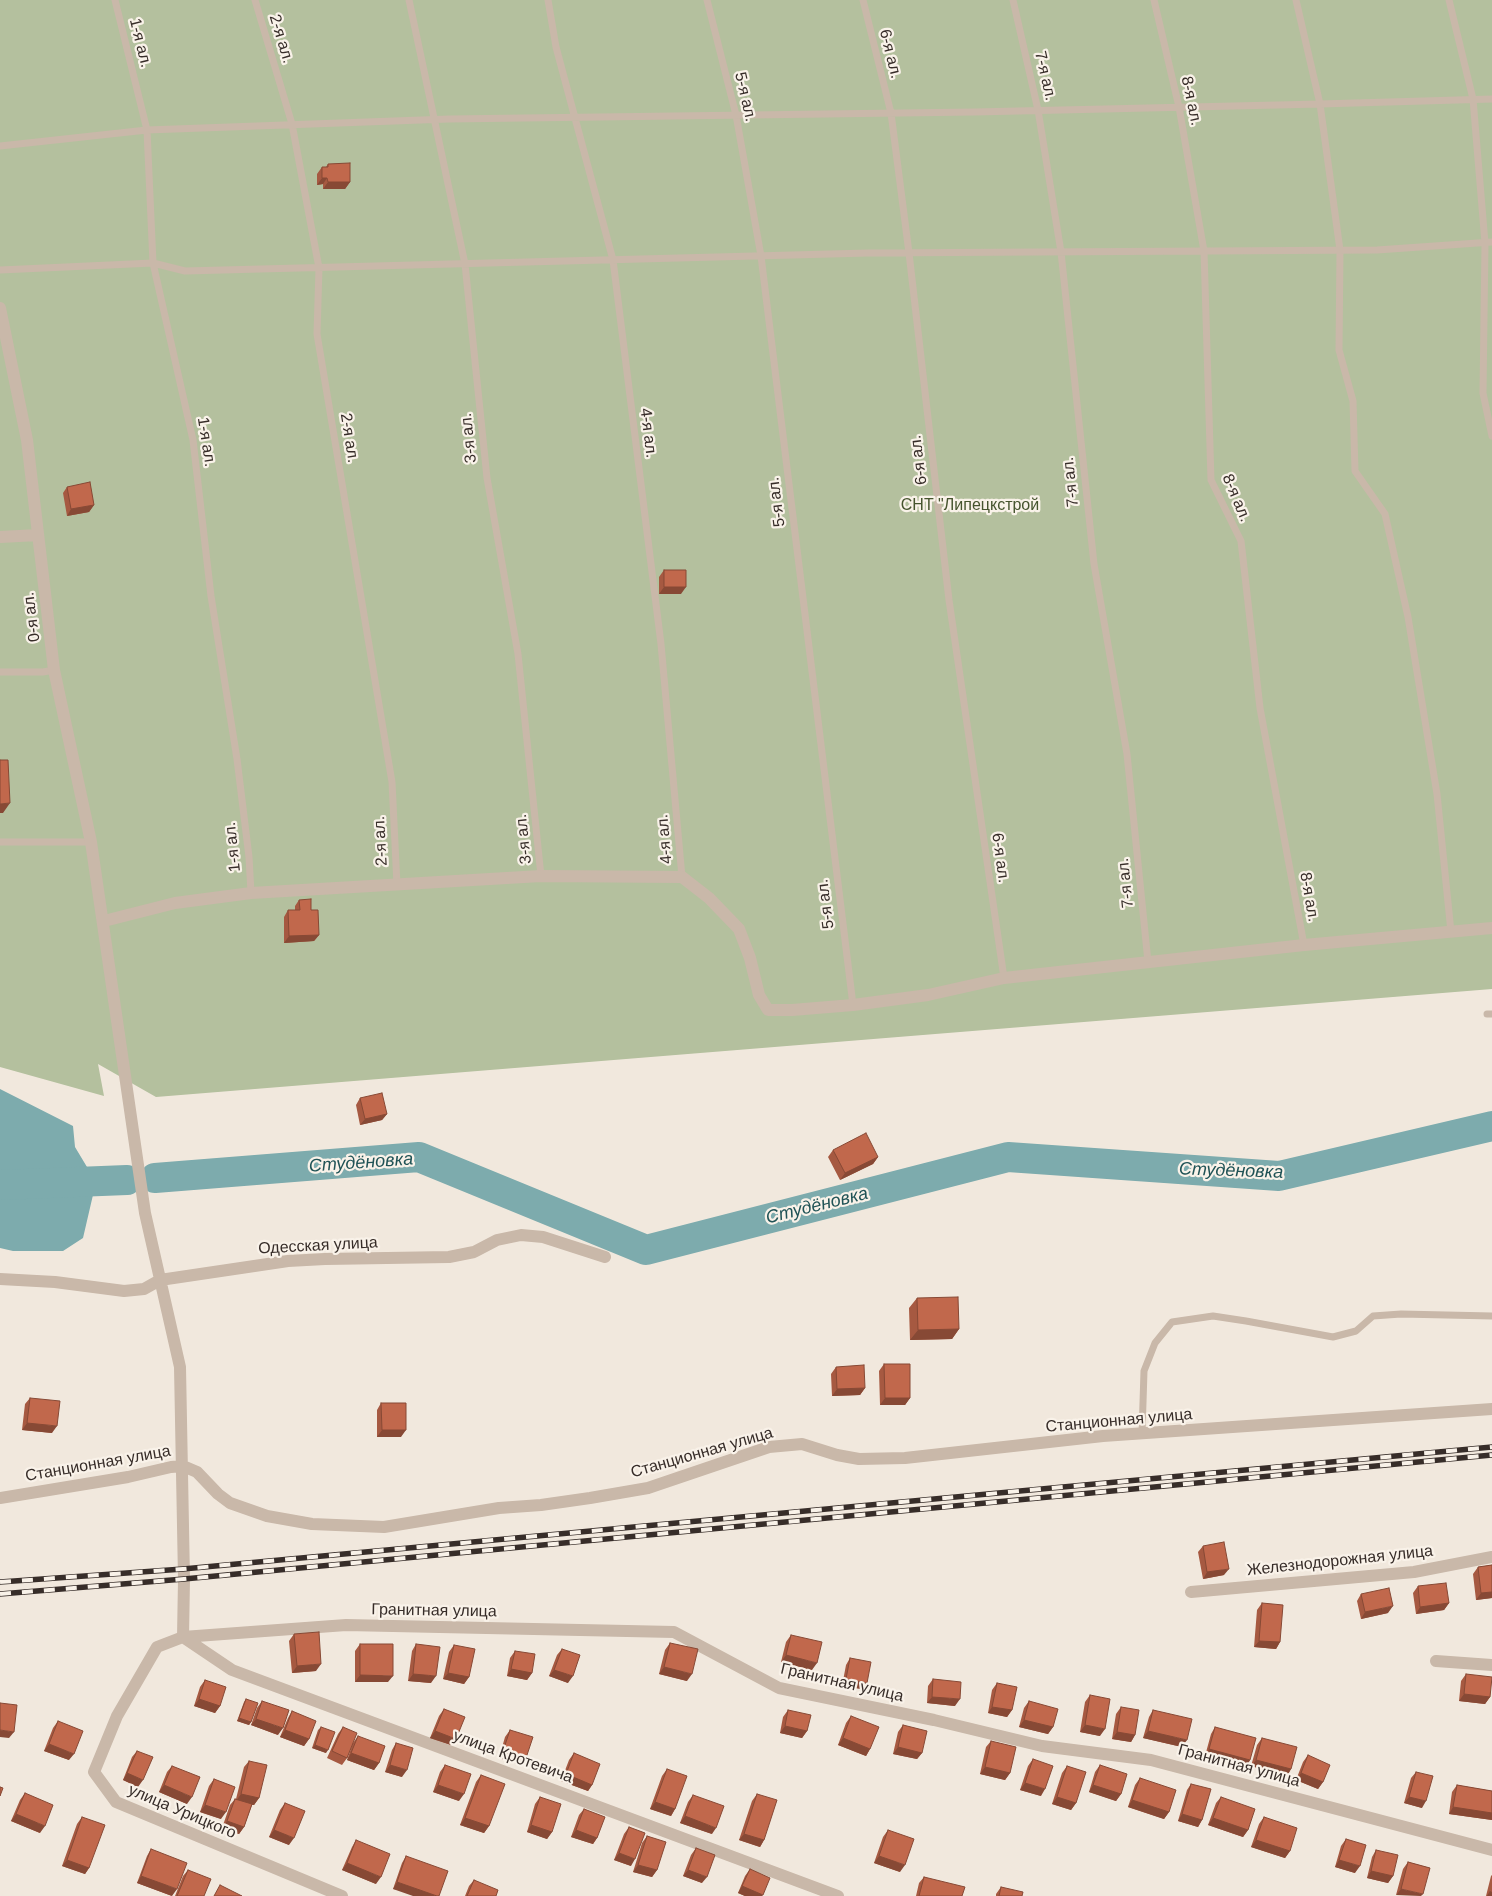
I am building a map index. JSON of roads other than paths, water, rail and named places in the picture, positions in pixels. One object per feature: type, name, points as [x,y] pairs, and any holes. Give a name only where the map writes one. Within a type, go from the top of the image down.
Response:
[{"type":"street","name":"0-я ал.","points":[[0,308],[27,440],[54,670],[91,842],[145,1213],[180,1367],[183,1466],[183,1637]]},
{"type":"street","points":[[0,537],[38,535]]},
{"type":"street","points":[[104,921],[175,903],[251,893],[542,876],[682,876],[709,898],[738,929],[750,958],[758,995],[768,1010],[853,1005],[928,995],[1004,978],[1304,945],[1492,928]]},
{"type":"street","name":"Одесская улица","points":[[0,1279],[55,1282],[124,1291],[144,1289],[160,1280],[288,1261],[449,1257],[474,1252],[496,1240],[521,1235],[543,1237],[605,1257]]},
{"type":"street","name":"Станционная улица","points":[[0,1498],[128,1477],[171,1466],[183,1466],[197,1472],[218,1494],[230,1503],[267,1516],[312,1524],[384,1527],[451,1515],[570,1501],[648,1488],[769,1447],[802,1444],[859,1459],[904,1458],[1103,1436],[1492,1409]]},
{"type":"street","name":"Железнодорожная улица","points":[[1191,1592],[1414,1572],[1492,1557]]},
{"type":"street","name":"Гранитная улица","points":[[183,1637],[346,1625],[674,1632],[778,1688],[934,1720],[1042,1746],[1151,1760],[1492,1850]]},
{"type":"street","name":"улица Урицкого","points":[[183,1637],[157,1646],[117,1716],[94,1772],[116,1802],[342,1896]]},
{"type":"street","name":"улица Кротевича","points":[[183,1637],[232,1670],[838,1896]]},
{"type":"street","points":[[1436,1661],[1492,1665]]},
{"type":"lane","name":"1-я ал.","points":[[115,0],[147,130],[153,263],[193,440],[212,596],[237,759],[251,893]]},
{"type":"lane","name":"2-я ал.","points":[[255,0],[292,124],[319,268],[318,334],[392,782],[397,885]]},
{"type":"lane","name":"3-я ал.","points":[[409,0],[465,264],[487,478],[518,654],[542,876]]},
{"type":"lane","name":"4-я ал.","points":[[548,0],[556,47],[613,260],[661,644],[682,876]]},
{"type":"lane","name":"5-я ал.","points":[[707,0],[736,115],[761,256],[853,1005]]},
{"type":"lane","name":"6-я ал.","points":[[863,0],[891,113],[949,600],[1004,978]]},
{"type":"lane","name":"7-я ал.","points":[[1013,0],[1038,110],[1061,252],[1094,564],[1127,754],[1148,962]]},
{"type":"lane","name":"8-я ал.","points":[[1154,0],[1179,107],[1204,251],[1211,480],[1241,541],[1260,708],[1304,945]]},
{"type":"lane","points":[[1296,0],[1320,104],[1340,250],[1339,350],[1353,401],[1355,470],[1385,514],[1408,617],[1437,794],[1451,932]]},
{"type":"lane","points":[[1449,0],[1473,99],[1489,243],[1483,392],[1492,436]]},
{"type":"lane","points":[[0,146],[147,130],[435,119],[891,113],[1492,99]]},
{"type":"lane","points":[[0,270],[153,263],[185,271],[909,253],[1377,250],[1489,243]]},
{"type":"lane","points":[[0,672],[54,670]]},
{"type":"lane","points":[[0,842],[91,842]]},
{"type":"lane","points":[[1142,1434],[1144,1371],[1156,1343],[1172,1322],[1213,1316],[1332,1338],[1356,1331],[1373,1316],[1401,1314],[1492,1316]]},
{"type":"water","points":[[0,1089],[73,1126],[75,1147],[96,1182],[83,1238],[63,1251],[13,1251],[0,1248]]},
{"type":"waterway","name":"Студёновка","points":[[155,1178],[419,1157],[646,1250],[1008,1157],[1279,1176],[1492,1126]]},
{"type":"waterway","name":"Студёновка","points":[[0,1185],[127,1180]]},
{"type":"railway","points":[[0,1582],[183,1569],[1492,1447]]},
{"type":"railway","points":[[0,1594],[184,1579],[1492,1455]]},
{"type":"park label","name":"СНТ \"Липецкстрой","points":[[970,506]]}]
